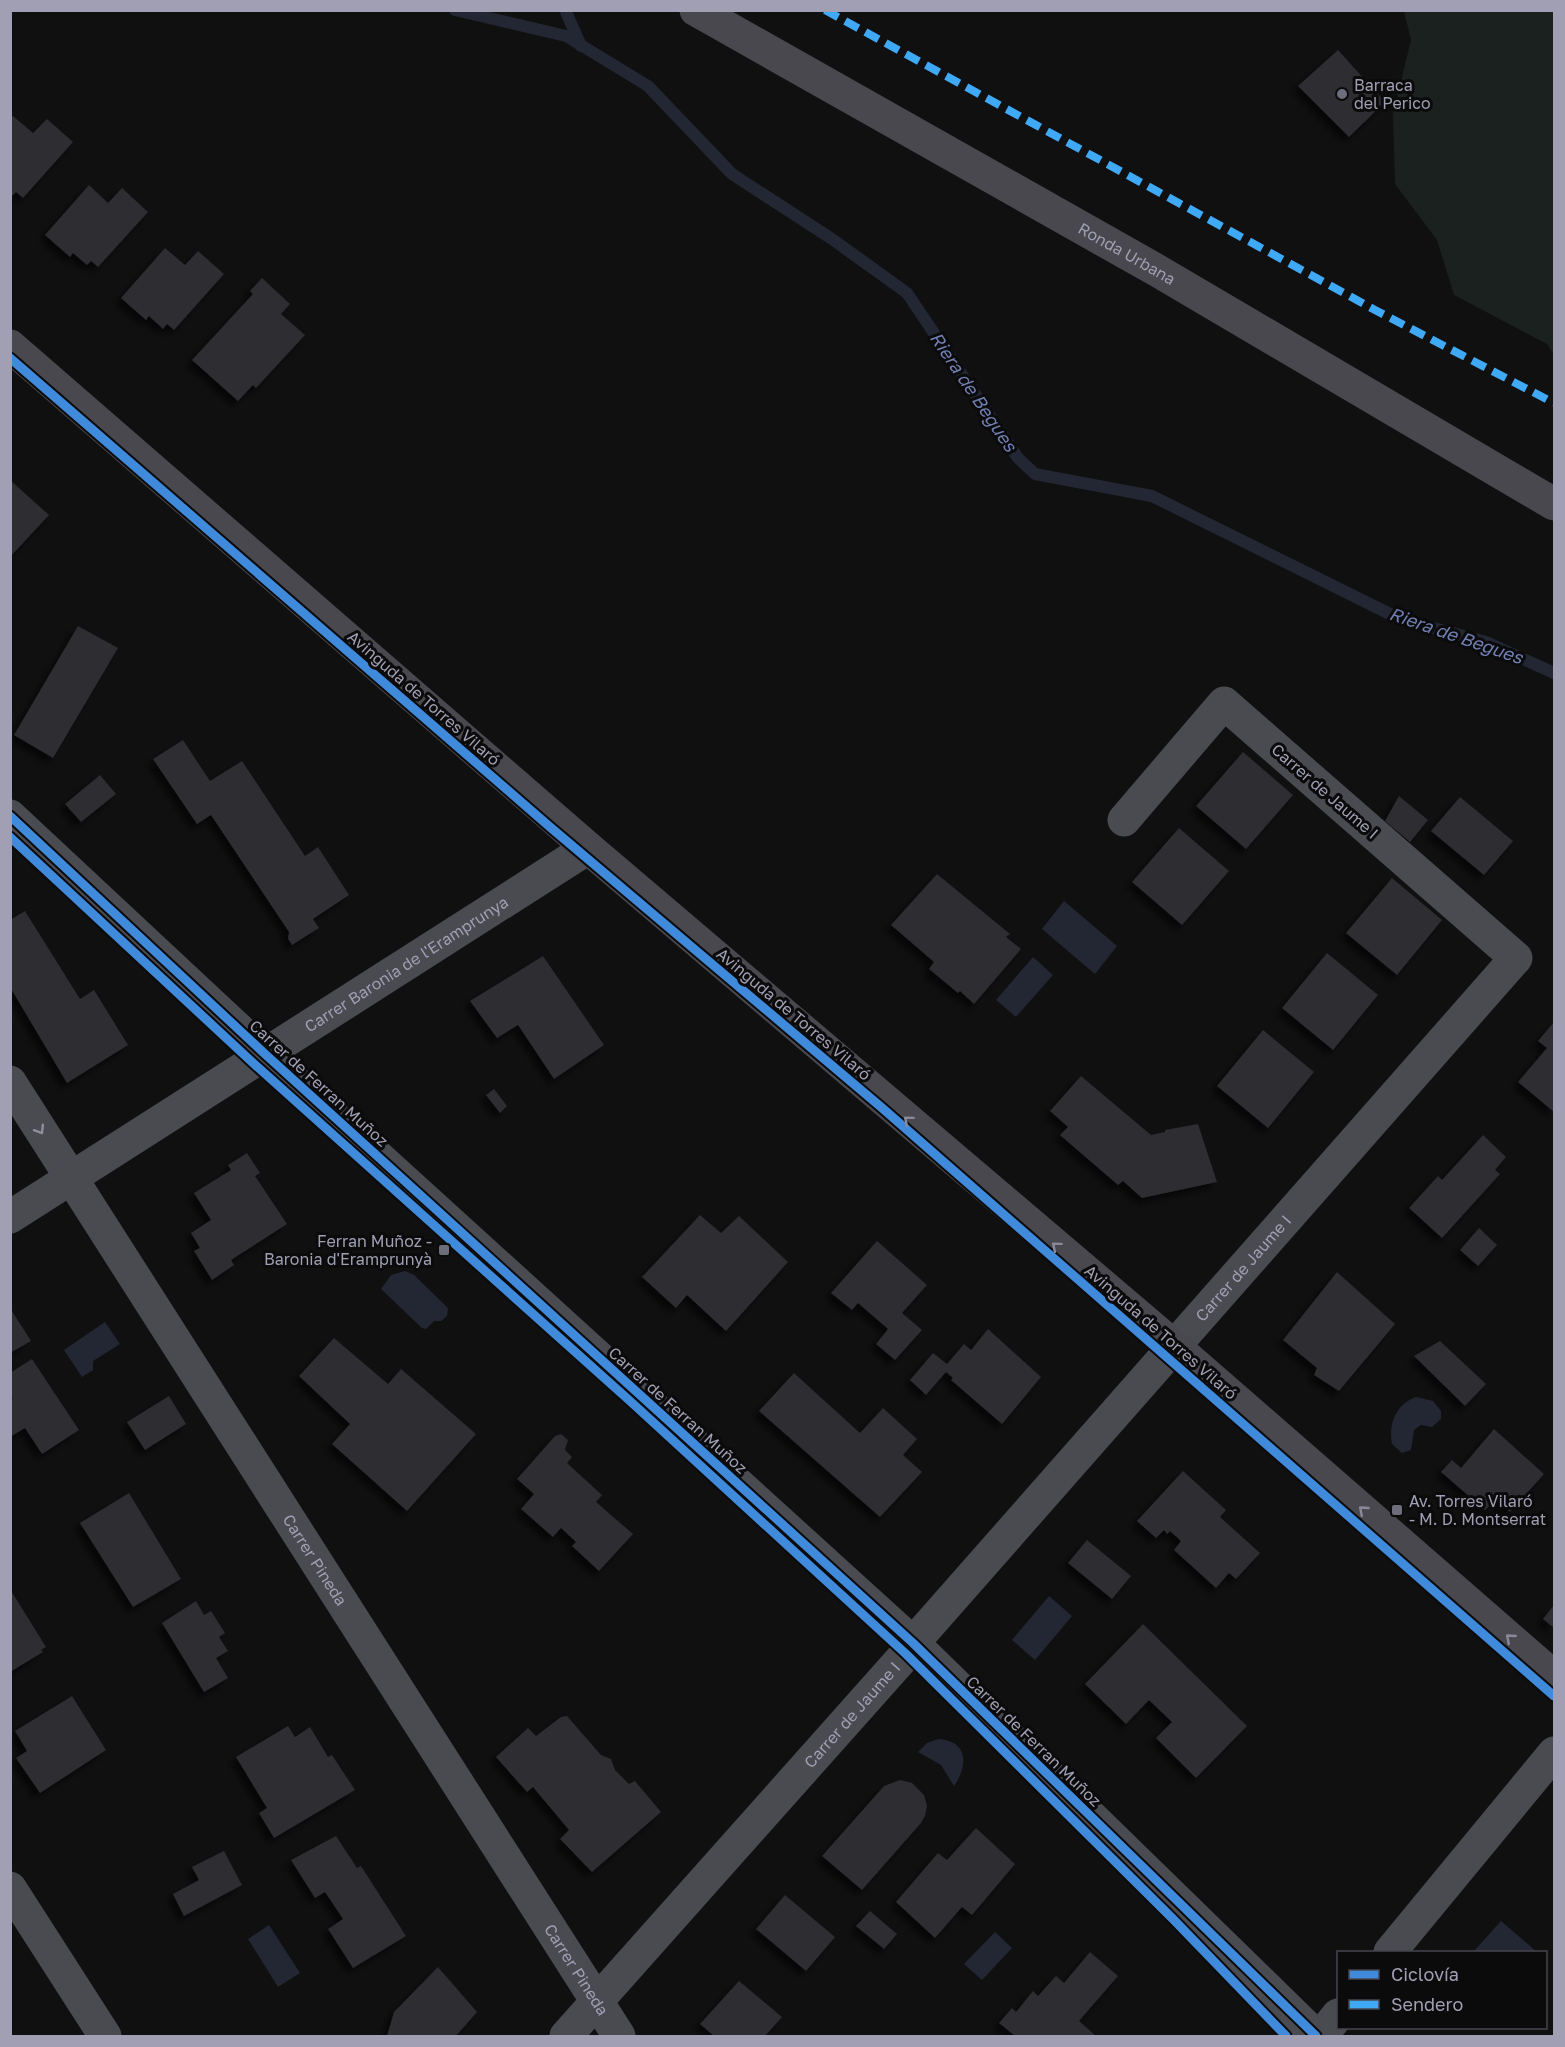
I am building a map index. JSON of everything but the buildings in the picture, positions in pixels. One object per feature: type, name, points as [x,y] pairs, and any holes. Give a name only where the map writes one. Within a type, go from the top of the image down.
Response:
[{"type":"street","name":"Ronda Urbana","points":[[696,10],[1158,272],[1554,504]]},
{"type":"street","name":"Avinguda de Torres Vilaró","points":[[10,345],[588,848],[1174,1346],[1554,1677]]},
{"type":"street","name":"Carrer de Jaume I","points":[[566,2037],[906,1654],[913,1643],[1516,958],[1224,703],[1124,819]]},
{"type":"street","name":"Carrer de Ferran Muñoz","points":[[10,816],[265,1054],[913,1643],[1316,2037]]},
{"type":"street","name":"Carrer Baronia de l'Eramprunya","points":[[10,1217],[588,848]]},
{"type":"street","name":"Carrer Pineda","points":[[10,1082],[619,2037]]},
{"type":"street","points":[[1392,1951],[1554,1753]]},
{"type":"street","points":[[10,1887],[105,2037]]},
{"type":"street","points":[[1321,2037],[1337,2016]]},
{"type":"shaded area","points":[[1404,11],[1554,11],[1554,355],[1547,344],[1454,295],[1437,240],[1395,184],[1393,114],[1411,40]]},
{"type":"water","points":[[1064,901],[1117,946],[1095,974],[1042,929]]},
{"type":"water","points":[[1033,957],[1053,975],[1016,1017],[996,1000]]},
{"type":"water","points":[[405,1271],[414,1275],[448,1308],[447,1316],[441,1321],[434,1321],[426,1329],[422,1328],[381,1289],[391,1275]]},
{"type":"water","points":[[105,1322],[120,1344],[93,1361],[93,1370],[82,1377],[64,1350]]},
{"type":"water","points":[[1416,1397],[1433,1401],[1441,1411],[1441,1419],[1432,1427],[1421,1425],[1414,1430],[1411,1450],[1402,1453],[1392,1444],[1391,1429],[1395,1416],[1403,1404]]},
{"type":"water","points":[[1049,1596],[1072,1616],[1035,1660],[1012,1640]]},
{"type":"water","points":[[938,1739],[956,1744],[963,1756],[962,1770],[954,1786],[941,1765],[918,1752],[927,1743]]},
{"type":"water","points":[[1501,1921],[1536,1951],[1474,1951]]},
{"type":"water","points":[[269,1925],[300,1973],[278,1987],[248,1939]]},
{"type":"water","points":[[995,1932],[1012,1948],[982,1980],[964,1964]]},
{"type":"waterway","name":"Riera de Begues","points":[[455,10],[566,36],[648,86],[732,174],[832,239],[907,293],[1018,458],[1035,474],[1152,496],[1400,619],[1486,642],[1554,673]]},
{"type":"waterway","points":[[566,12],[581,46]]},
{"type":"marked path","points":[[825,10],[1375,310],[1554,403]]},
{"type":"cycle path","points":[[10,358],[550,827],[881,1107],[1554,1696]]},
{"type":"cycle path","points":[[10,816],[265,1054],[913,1643],[1316,2036]]},
{"type":"cycle path","points":[[10,837],[252,1062],[630,1401],[906,1654],[1173,1919],[1286,2036]]},
{"type":"place","name":"Barraca del Perico","points":[[1342,94]]},
{"type":"place","name":"Ferran Muñoz - Baronia d'Eramprunyà","points":[[444,1250]]},
{"type":"place","name":"Av. Torres Vilaró - M. D. Montserrat","points":[[1397,1510]]}]
